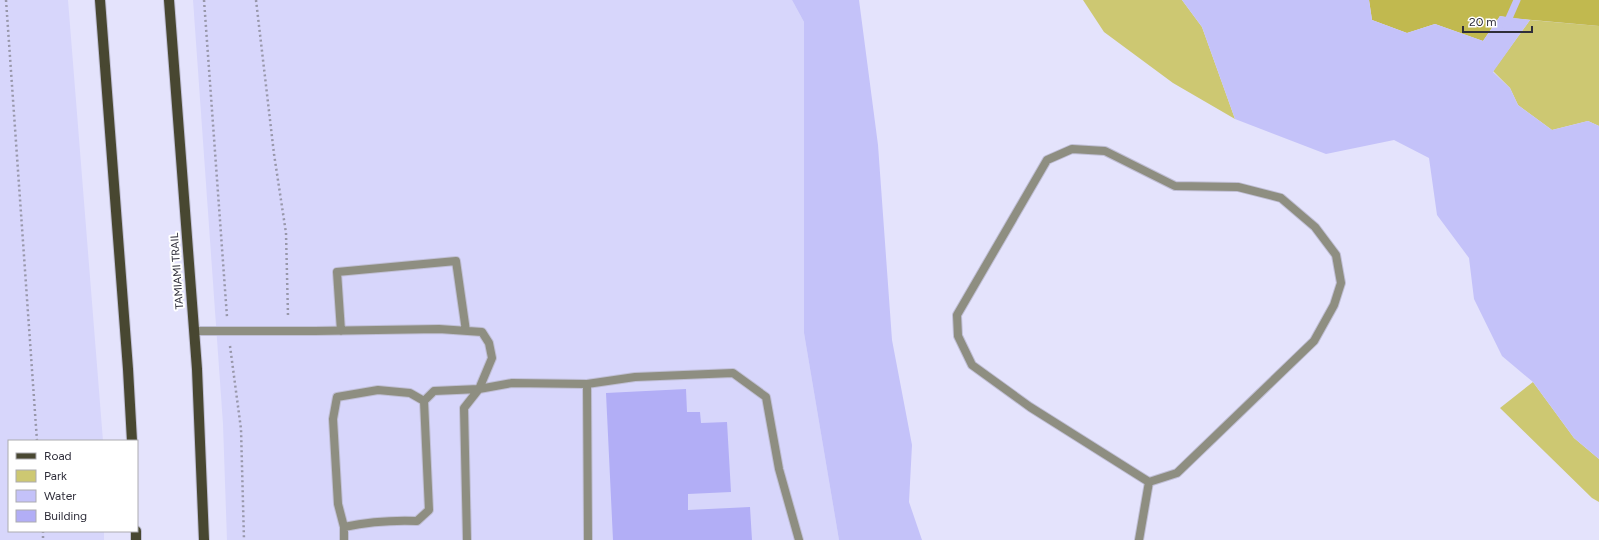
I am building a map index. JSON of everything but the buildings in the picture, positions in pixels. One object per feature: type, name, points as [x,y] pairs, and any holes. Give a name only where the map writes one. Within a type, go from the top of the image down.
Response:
[{"type":"main road","points":[[100,0],[128,369],[132,440]]},
{"type":"main road","name":"TAMIAMI TRAIL","points":[[169,0],[194,331],[204,540]]},
{"type":"lane","points":[[1072,149],[1105,151],[1175,186],[1238,187],[1281,198],[1315,227],[1336,256],[1341,283],[1334,305],[1314,341],[1178,473],[1149,482],[1030,407],[972,365],[958,336],[957,315],[1047,160],[1072,149]]},
{"type":"lane","points":[[341,331],[337,272],[456,261],[466,331]]},
{"type":"lane","points":[[194,331],[439,329],[482,332],[489,343],[492,358],[479,390],[464,408],[467,540]]},
{"type":"lane","points":[[344,527],[396,520],[417,521],[429,510],[424,401],[434,391],[479,390],[512,383],[587,384],[635,377],[733,373],[766,397],[779,469],[799,540]]},
{"type":"lane","points":[[587,384],[588,540]]},
{"type":"lane","points":[[344,540],[344,527],[338,504],[333,419],[337,397],[378,390],[410,393],[424,401]]},
{"type":"lane","points":[[1140,540],[1149,482]]},
{"type":"path","points":[[6,0],[37,440]]},
{"type":"path","points":[[204,0],[228,331],[241,429],[244,540]]},
{"type":"path","points":[[256,0],[274,154],[286,233],[288,331]]},
{"type":"shaded area","points":[[0,0],[68,0],[103,440],[8,440],[8,532],[104,532],[104,540],[0,540]]},
{"type":"shaded area","points":[[193,0],[792,0],[804,22],[804,333],[839,540],[227,540],[223,424]]},
{"type":"shaded area","points":[[1369,0],[1599,0],[1599,26],[1500,16],[1483,41],[1435,24],[1407,33],[1372,20]]},
{"type":"green space","points":[[1083,0],[1182,0],[1202,27],[1235,119],[1173,83],[1104,32]]},
{"type":"green space","points":[[1530,20],[1599,26],[1599,126],[1588,121],[1552,130],[1518,105],[1510,88],[1493,71]]},
{"type":"green space","points":[[1533,382],[1574,438],[1599,459],[1599,502],[1592,498],[1500,408]]},
{"type":"water","points":[[792,0],[859,0],[878,145],[892,340],[912,445],[909,502],[922,540],[839,540],[804,333],[804,22]]},
{"type":"water","points":[[1182,0],[1369,0],[1372,20],[1407,33],[1435,24],[1483,41],[1500,16],[1530,20],[1493,72],[1510,88],[1518,105],[1552,130],[1588,121],[1599,126],[1599,459],[1574,438],[1533,382],[1502,356],[1474,299],[1469,258],[1437,215],[1429,158],[1394,140],[1326,154],[1235,119],[1202,27]]},
{"type":"waterway","points":[[1506,25],[1517,0]]}]
